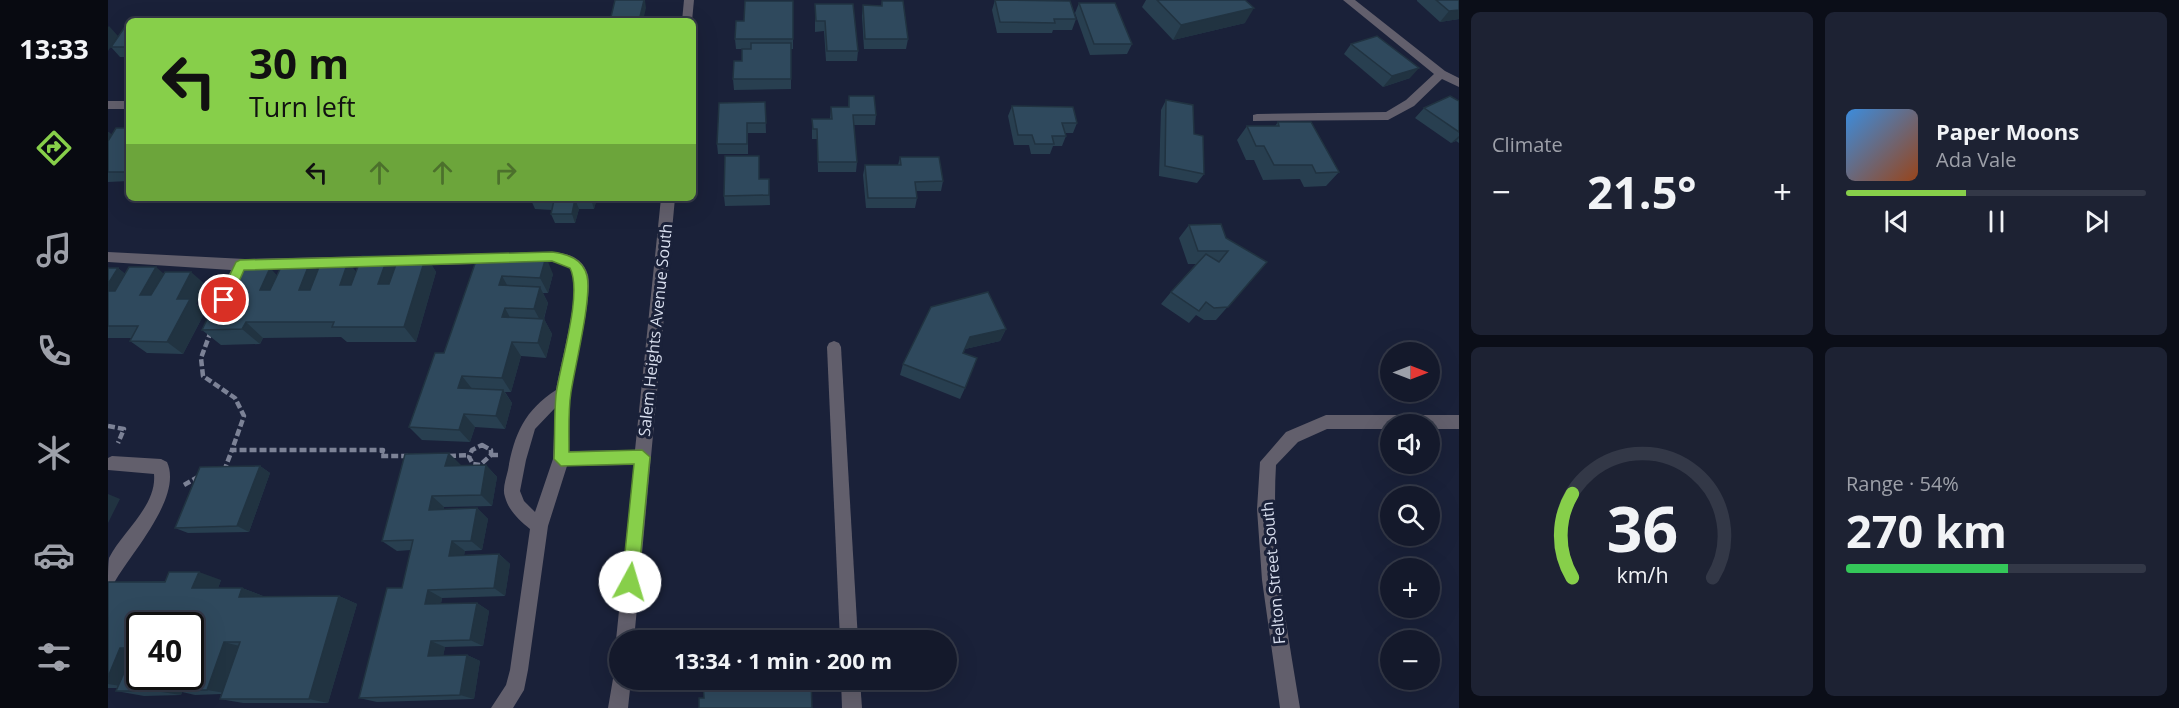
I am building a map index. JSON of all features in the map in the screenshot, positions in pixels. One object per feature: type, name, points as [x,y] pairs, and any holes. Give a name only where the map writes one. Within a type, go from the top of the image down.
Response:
[{"type":"street","points":[[687,18],[689,0]]},
{"type":"street","points":[[1348,0],[1366,17],[1441,74],[1459,83]]},
{"type":"street","points":[[1257,118],[1388,116],[1410,103],[1441,74]]},
{"type":"street","points":[[108,105],[126,105]]},
{"type":"street","name":"Salem Heights Avenue South","points":[[625,630],[668,201]]},
{"type":"street","points":[[108,257],[240,265],[448,258],[564,258],[575,264],[581,276],[581,285],[570,368],[563,394],[561,459],[539,526],[519,670],[514,690],[501,708]]},
{"type":"street","points":[[224,300],[240,265]]},
{"type":"street","points":[[834,347],[848,630]]},
{"type":"street","points":[[539,526],[519,509],[513,500],[512,490],[524,432],[533,415],[544,405],[563,394]]},
{"type":"street","name":"Felton Street South","points":[[1290,708],[1271,580],[1265,509],[1268,462],[1292,437],[1326,422],[1459,422]]},
{"type":"street","points":[[561,459],[642,457]]},
{"type":"street","points":[[108,577],[156,501],[164,478],[161,467],[112,464]]},
{"type":"street","points":[[618,708],[620,690]]},
{"type":"street","points":[[851,690],[852,708]]},
{"type":"path","points":[[215,472],[224,472],[243,423],[242,410],[235,398],[207,380],[200,364],[208,336],[224,300]]},
{"type":"path","points":[[491,455],[491,450],[482,445],[472,450],[469,461],[480,465],[491,455],[519,455]]},
{"type":"path","points":[[232,450],[383,450],[381,456],[414,456]]},
{"type":"path","points":[[447,456],[469,455]]},
{"type":"path","points":[[156,501],[207,472]]},
{"type":"building","points":[[615,0],[644,0],[640,18],[611,18]]},
{"type":"building","points":[[995,0],[1070,1],[1076,19],[1054,19],[1055,23],[1000,22]]},
{"type":"building","points":[[1157,0],[1245,0],[1254,8],[1181,25]]},
{"type":"building","points":[[1436,0],[1459,0],[1459,10],[1449,11]]},
{"type":"building","points":[[745,1],[793,1],[793,39],[735,39],[736,21],[744,21]]},
{"type":"building","points":[[882,1],[903,1],[908,39],[865,39],[863,5],[882,6]]},
{"type":"building","points":[[1079,3],[1115,3],[1132,44],[1094,44]]},
{"type":"building","points":[[815,4],[853,4],[858,51],[827,51],[825,21],[816,21]]},
{"type":"building","points":[[126,25],[126,47],[111,47]]},
{"type":"building","points":[[1377,36],[1419,68],[1392,76],[1351,44]]},
{"type":"building","points":[[751,43],[791,43],[791,79],[733,79],[734,61],[742,61],[742,49],[751,49]]},
{"type":"building","points":[[849,96],[874,96],[876,115],[853,115],[857,162],[818,162],[817,129],[813,129],[812,119],[832,119],[831,107],[849,107]]},
{"type":"building","points":[[1450,96],[1459,101],[1459,132],[1424,108]]},
{"type":"building","points":[[1166,100],[1193,105],[1194,134],[1203,136],[1204,174],[1165,166]]},
{"type":"building","points":[[765,102],[766,123],[747,123],[747,144],[717,144],[719,103]]},
{"type":"building","points":[[1012,106],[1073,107],[1077,123],[1062,123],[1066,136],[1052,136],[1054,144],[1035,144],[1032,135],[1018,135]]},
{"type":"building","points":[[1278,122],[1311,122],[1339,172],[1316,173],[1312,165],[1274,165],[1264,146],[1256,146],[1247,126],[1279,126]]},
{"type":"building","points":[[116,128],[126,128],[126,172],[108,172],[108,141]]},
{"type":"building","points":[[725,156],[759,156],[759,179],[769,179],[769,195],[724,196]]},
{"type":"building","points":[[900,157],[939,157],[943,181],[915,182],[917,198],[868,198],[865,165],[901,165]]},
{"type":"building","points":[[554,201],[575,201],[572,214],[551,214]]},
{"type":"building","points":[[1221,224],[1226,238],[1267,262],[1228,307],[1214,308],[1206,302],[1199,311],[1171,292],[1206,254],[1219,262],[1228,251],[1198,251],[1189,225]]},
{"type":"building","points":[[478,255],[546,257],[540,278],[502,276],[499,285],[540,287],[534,309],[505,308],[502,317],[544,319],[538,343],[512,342],[502,378],[462,376],[458,388],[503,390],[496,416],[464,414],[459,430],[409,427],[435,353],[444,353]]},
{"type":"building","points":[[362,256],[388,256],[378,284],[389,284],[399,256],[426,256],[404,327],[332,327],[334,322],[246,322],[242,329],[202,330],[218,296],[230,296],[243,268],[270,268],[260,290],[270,290],[283,263],[310,262],[299,290],[310,290],[321,262],[348,262],[340,285],[351,285]]},
{"type":"building","points":[[129,267],[156,267],[140,295],[151,295],[165,272],[191,272],[177,299],[190,299],[167,342],[130,341],[138,326],[108,326],[108,291],[115,291]]},
{"type":"building","points":[[108,268],[118,268],[108,284]]},
{"type":"building","points":[[988,292],[1006,329],[970,337],[963,353],[977,358],[965,388],[903,364],[931,307]]},
{"type":"building","points":[[449,453],[445,466],[486,465],[481,495],[432,496],[429,510],[477,508],[471,541],[452,541],[449,556],[499,554],[494,588],[428,590],[425,604],[477,603],[470,640],[431,641],[428,656],[467,655],[460,695],[359,698],[387,588],[402,588],[413,540],[382,541],[405,454]]},
{"type":"building","points":[[260,466],[237,526],[175,528],[200,467]]},
{"type":"building","points":[[169,572],[199,572],[192,588],[242,588],[239,597],[339,596],[309,699],[220,699],[240,642],[224,642],[207,690],[204,690],[204,612],[126,612],[126,648],[120,648],[108,677],[108,582],[165,582]]},
{"type":"building","points":[[126,668],[126,690],[155,690],[155,691],[116,691]]},
{"type":"building","points":[[704,690],[811,690],[812,708],[699,708],[699,698],[704,698]]},
{"type":"route","points":[[224,300],[240,265],[552,256],[564,258],[575,264],[581,276],[581,295],[570,368],[563,394],[561,459],[642,457],[630,582]]}]
